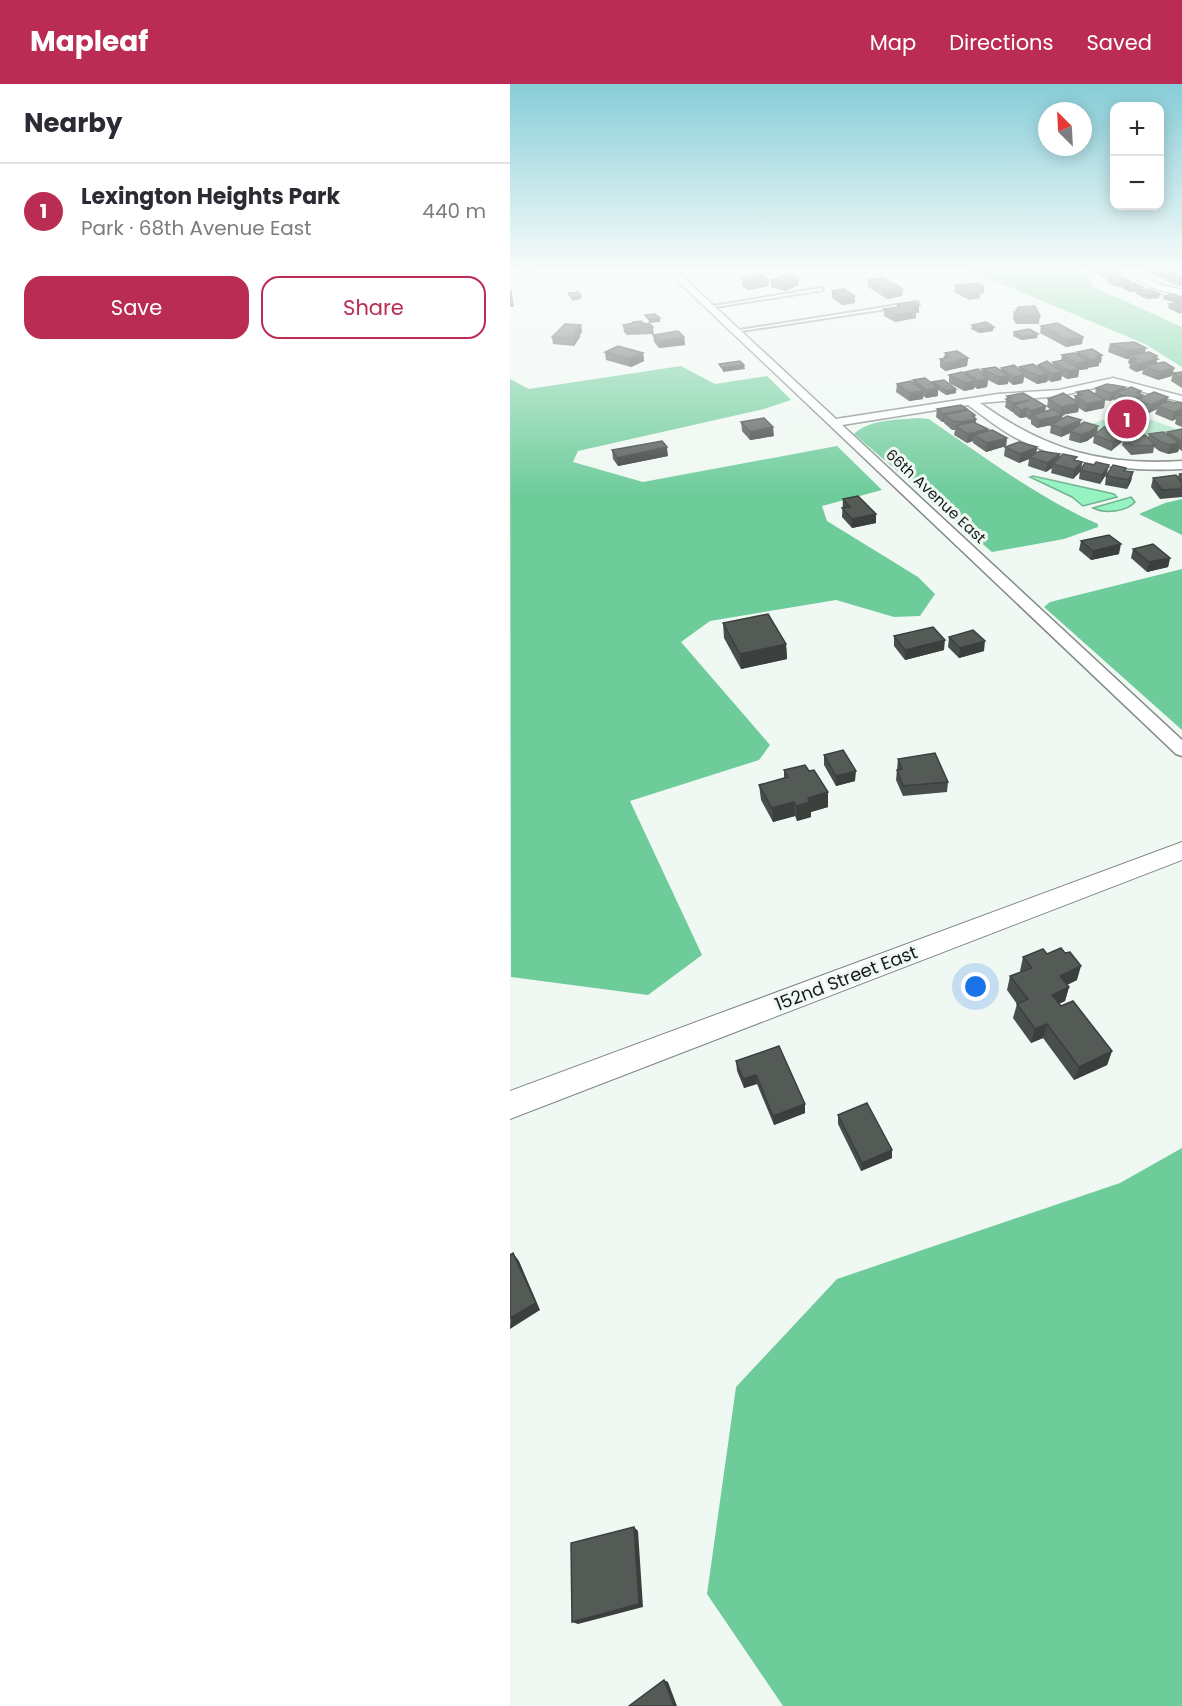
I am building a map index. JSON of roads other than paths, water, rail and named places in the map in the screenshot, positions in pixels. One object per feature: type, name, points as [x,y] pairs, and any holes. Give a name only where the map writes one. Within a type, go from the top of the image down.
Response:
[{"type":"street","name":"66th Avenue East","points":[[748,343],[1182,750]]},
{"type":"street","points":[[834,423],[1023,394],[1059,393],[1113,381],[1182,399]]},
{"type":"street","points":[[971,402],[1008,428],[1033,441],[1073,454],[1133,465],[1182,465]]},
{"type":"street","name":"152nd Street East","points":[[510,1106],[1182,850]]},
{"type":"place","name":"Lexington Heights Park","points":[[1127,419]]}]
